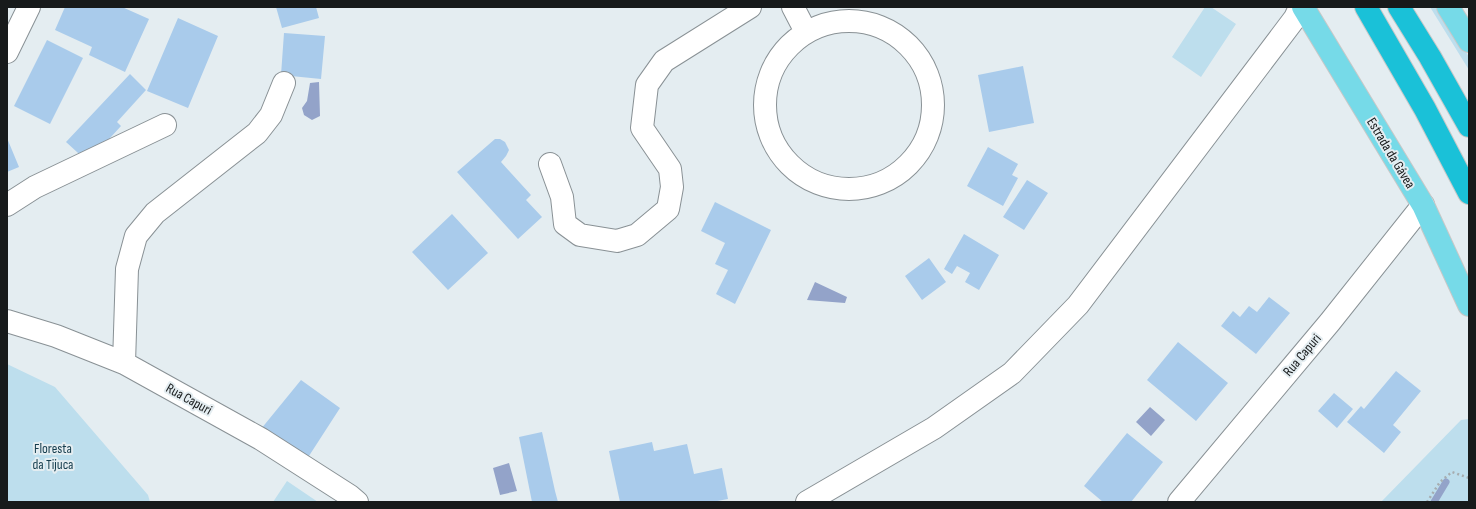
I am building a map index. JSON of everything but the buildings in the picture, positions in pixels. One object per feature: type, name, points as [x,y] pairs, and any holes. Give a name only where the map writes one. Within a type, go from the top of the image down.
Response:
[{"type":"highway","points":[[1366,7],[1425,109],[1469,193]]},
{"type":"highway","points":[[1399,7],[1430,57],[1469,126]]},
{"type":"main road","name":"Estrada da Gávea","points":[[1302,7],[1423,206],[1469,305]]},
{"type":"main road","points":[[1448,7],[1469,41]]},
{"type":"street","points":[[7,52],[29,7]]},
{"type":"street","points":[[550,164],[562,197],[565,224],[580,235],[617,240],[638,235],[668,209],[672,187],[670,169],[642,128],[647,85],[664,61],[750,7]]},
{"type":"street","points":[[793,7],[806,32]]},
{"type":"street","points":[[807,502],[934,428],[1012,373],[1078,306],[1302,7]]},
{"type":"street","points":[[860,20],[886,29],[908,45],[925,68],[933,94],[932,123],[921,148],[904,170],[880,184],[852,190],[825,186],[800,174],[780,154],[768,129],[764,102],[770,74],[784,50],[806,32],[831,22],[860,20]]},
{"type":"street","points":[[124,363],[127,269],[136,236],[155,213],[257,133],[271,115],[284,83]]},
{"type":"street","points":[[7,204],[35,187],[164,125]]},
{"type":"street","name":"Rua Capuri","points":[[1179,502],[1330,322],[1423,206]]},
{"type":"street","name":"Rua Capuri","points":[[7,321],[56,336],[124,363],[261,439],[357,502]]},
{"type":"path","points":[[1427,502],[1440,482],[1452,472],[1469,478]]},
{"type":"green space","points":[[1205,7],[1211,7],[1236,24],[1201,77],[1172,57]]},
{"type":"green space","points":[[1430,7],[1440,7],[1469,57],[1469,70]]},
{"type":"green space","name":"Floresta da Tijuca","points":[[7,364],[55,387],[148,495],[150,502],[7,502]]},
{"type":"green space","points":[[1469,419],[1469,502],[1381,502],[1461,420]]},
{"type":"green space","points":[[287,481],[318,502],[273,502]]},
{"type":"shaded area","points":[[319,82],[320,116],[312,120],[304,115],[302,108],[307,101],[310,83]]},
{"type":"shaded area","points":[[815,282],[847,297],[845,303],[807,300]]},
{"type":"shaded area","points":[[1150,407],[1165,420],[1151,436],[1136,422]]},
{"type":"shaded area","points":[[509,463],[517,491],[500,495],[493,468]]},
{"type":"waterway","points":[[1434,502],[1446,482]]}]
